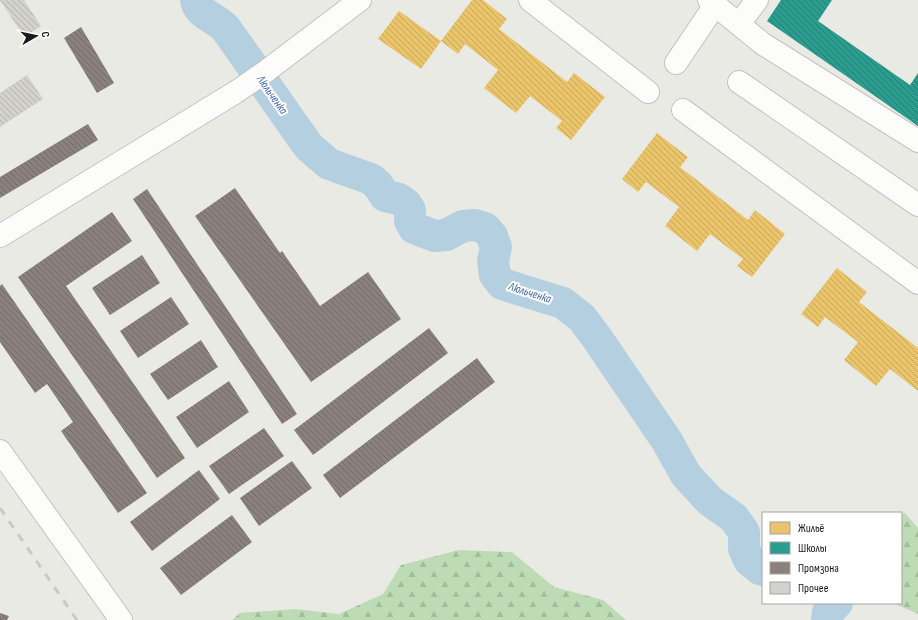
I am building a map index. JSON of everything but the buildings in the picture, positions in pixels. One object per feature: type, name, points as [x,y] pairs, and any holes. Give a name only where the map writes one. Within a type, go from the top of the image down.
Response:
[{"type":"lane","points":[[0,236],[236,92],[265,72],[360,0]]},
{"type":"lane","points":[[530,0],[648,92]]},
{"type":"lane","points":[[739,24],[757,0]]},
{"type":"lane","points":[[676,63],[712,2],[763,44],[918,141]]},
{"type":"lane","points":[[739,82],[918,205]]},
{"type":"lane","points":[[683,110],[918,282]]},
{"type":"lane","points":[[0,451],[121,620]]},
{"type":"green space","points":[[905,513],[918,528],[918,614],[895,604],[902,604],[902,514]]},
{"type":"green space","points":[[459,550],[512,552],[554,587],[603,600],[626,620],[232,620],[240,613],[295,609],[339,614],[383,594],[401,565]]},
{"type":"waterway","name":"Люльченка","points":[[196,0],[197,5],[204,13],[226,29],[309,147],[329,164],[371,179],[378,185],[385,196],[399,199],[406,204],[410,210],[410,221],[414,228],[435,236],[446,235],[463,226],[475,225],[485,228],[492,236],[496,247],[493,261],[495,275],[502,284],[563,303],[582,318],[667,441],[686,475],[710,501],[734,518],[744,532],[744,549],[749,560],[762,570]]},
{"type":"waterway","name":"Люльченка","points":[[827,620],[828,612],[836,604]]},
{"type":"railway","points":[[0,508],[77,620]]}]
